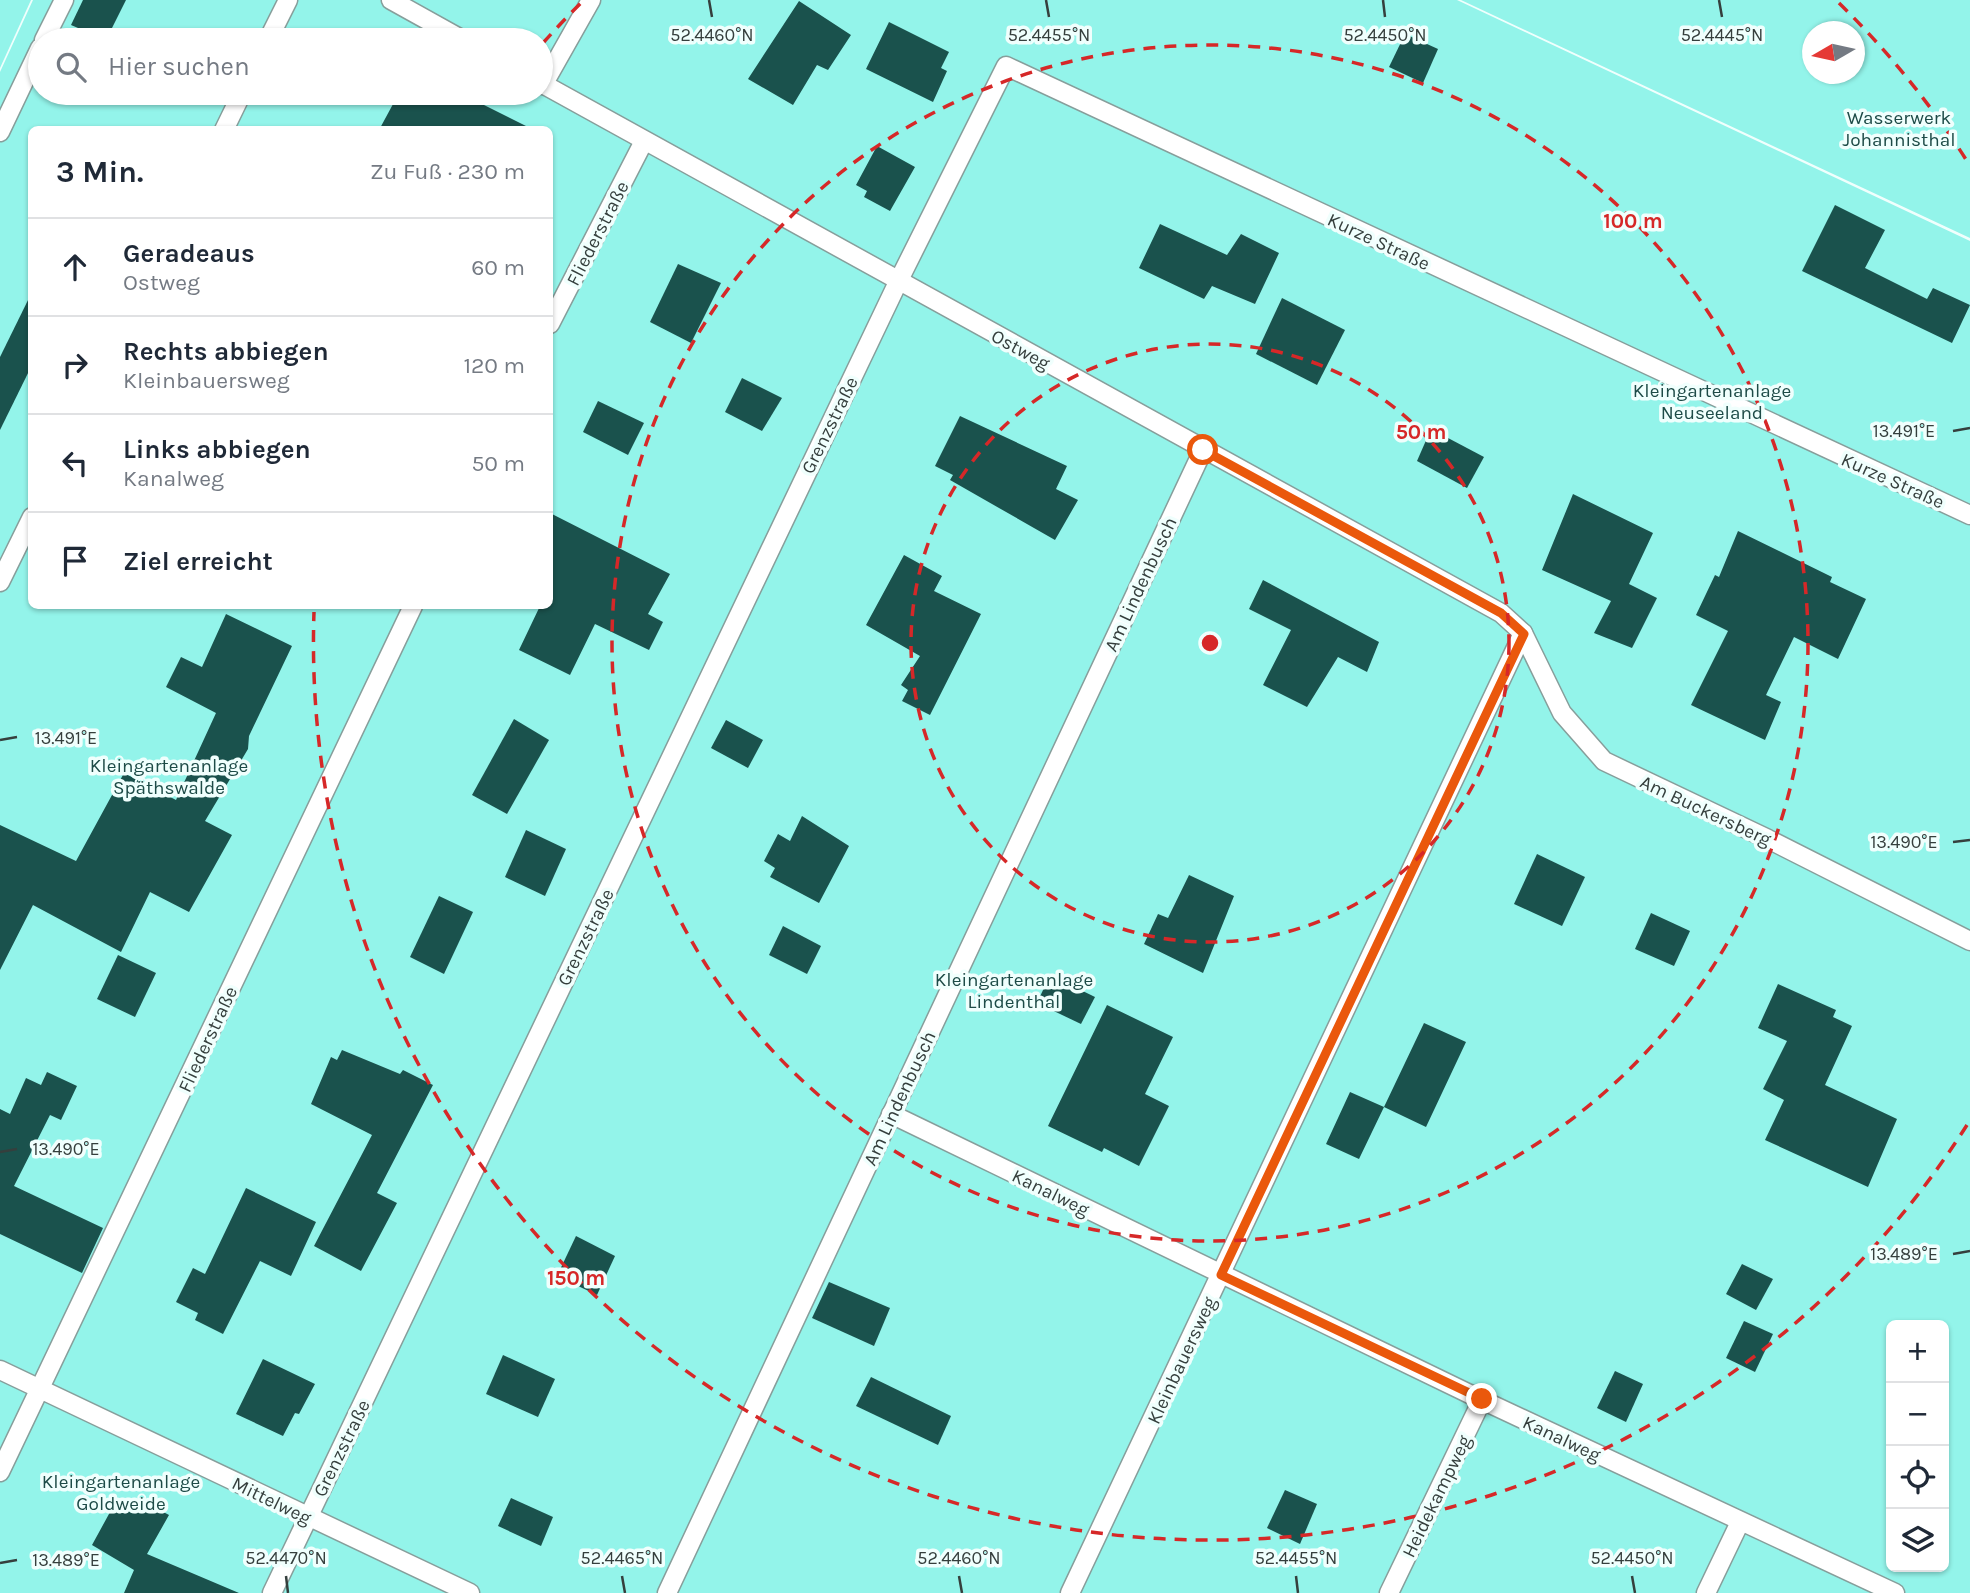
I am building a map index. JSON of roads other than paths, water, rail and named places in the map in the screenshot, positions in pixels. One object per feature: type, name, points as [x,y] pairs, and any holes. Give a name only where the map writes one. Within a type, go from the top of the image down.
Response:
[{"type":"lane","points":[[50,28],[64,0]]},
{"type":"lane","points":[[274,28],[288,0]]},
{"type":"lane","points":[[391,0],[441,28]]},
{"type":"lane","points":[[553,66],[592,0]]},
{"type":"lane","name":"Kurze Straße","points":[[899,280],[1006,66],[1970,515]]},
{"type":"lane","points":[[0,132],[28,73]]},
{"type":"lane","name":"Ostweg","points":[[553,90],[1501,613]]},
{"type":"lane","points":[[226,126],[236,105]]},
{"type":"lane","name":"Fliederstraße","points":[[553,318],[643,141]]},
{"type":"lane","name":"Grenzstraße","points":[[272,1593],[899,280]]},
{"type":"lane","name":"Am Lindenbusch","points":[[667,1593],[1203,450]]},
{"type":"lane","points":[[0,582],[28,525]]},
{"type":"lane","name":"Fliederstraße","points":[[0,1472],[412,609]]},
{"type":"lane","name":"Am Buckersberg","points":[[1501,613],[1524,634],[1562,713],[1604,761],[1768,839],[1970,941]]},
{"type":"lane","name":"Kleinbauersweg","points":[[1070,1593],[1524,634]]},
{"type":"lane","name":"Kanalweg","points":[[891,1114],[1221,1275],[1895,1593]]},
{"type":"lane","name":"Mittelweg","points":[[0,1370],[470,1593]]},
{"type":"lane","name":"Heidekampweg","points":[[1389,1593],[1482,1399]]},
{"type":"lane","points":[[1706,1593],[1740,1522]]},
{"type":"park label","name":"Wasserwerk Johannisthal","points":[[1899,128]]},
{"type":"park label","name":"Kleingartenanlage Neuseeland","points":[[1712,401]]},
{"type":"park label","name":"Kleingartenanlage Späthswalde","points":[[169,776]]},
{"type":"park label","name":"Kleingartenanlage Lindenthal","points":[[1014,990]]},
{"type":"park label","name":"Kleingartenanlage Goldweide","points":[[121,1492]]}]
